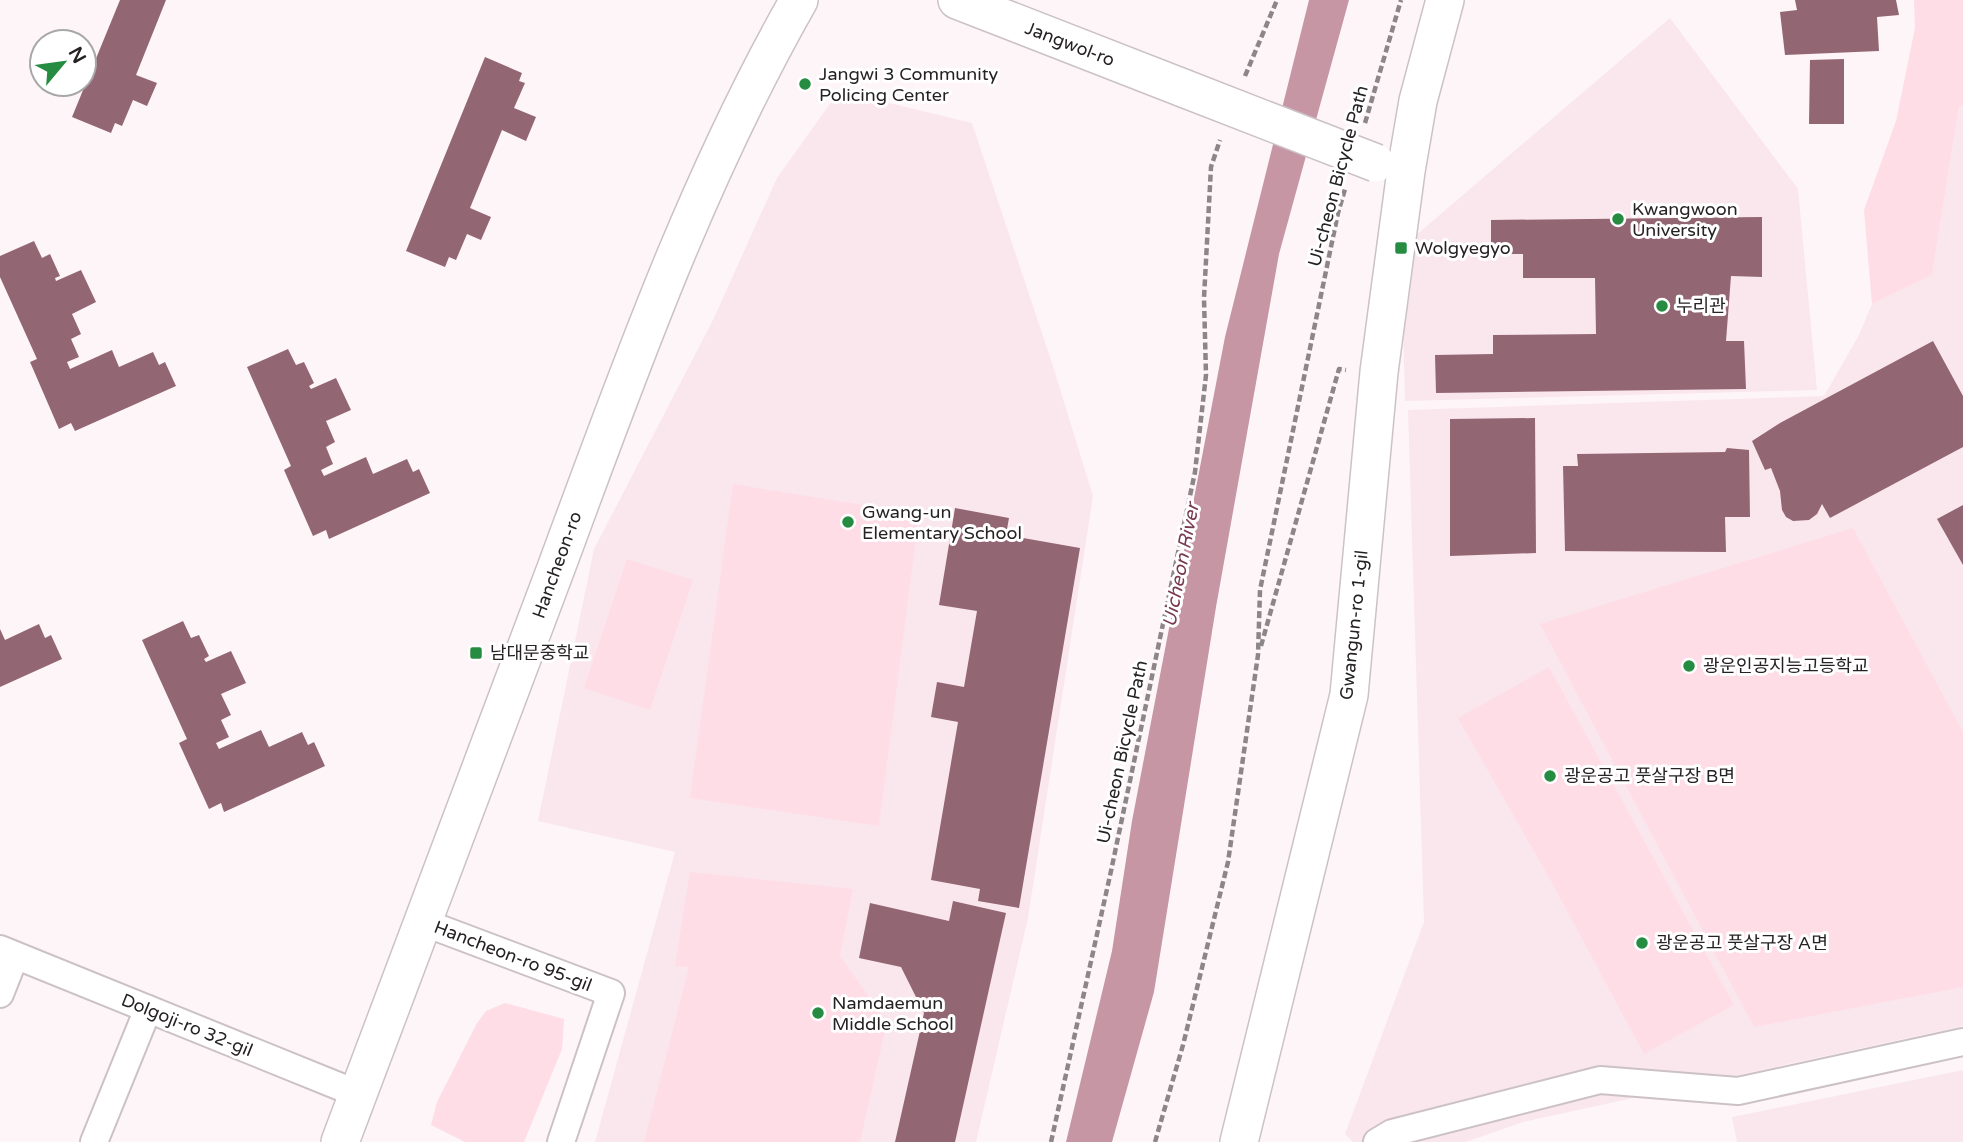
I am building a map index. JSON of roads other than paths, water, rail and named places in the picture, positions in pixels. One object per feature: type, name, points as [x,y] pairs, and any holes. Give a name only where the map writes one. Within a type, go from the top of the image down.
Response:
[{"type":"street","name":"Hancheon-ro","points":[[340,1142],[425,923],[616,408],[712,170],[767,56],[799,0]]},
{"type":"street","name":"Jangwol-ro","points":[[957,0],[1183,88],[1381,156]]},
{"type":"street","name":"Gwangun-ro 1-gil","points":[[1239,1142],[1349,695],[1379,372],[1381,156],[1418,101],[1445,0]]},
{"type":"street","name":"Hancheon-ro 95-gil","points":[[425,923],[611,993],[561,1142]]},
{"type":"street","name":"Dolgoji-ro 32-gil","points":[[0,994],[8,953],[358,1094]]},
{"type":"street","points":[[94,1142],[148,1009]]},
{"type":"street","points":[[1377,1142],[1392,1133],[1600,1080],[1738,1091],[1963,1042]]},
{"type":"place","name":"Jangwi 3 Community Policing Center","points":[[805,84]]},
{"type":"place","name":"Kwangwoon University","points":[[1618,219]]},
{"type":"place","name":"Wolgyegyo","points":[[1401,248]]},
{"type":"place","name":"누리관","points":[[1662,306]]},
{"type":"place","name":"Gwang-un Elementary School","points":[[848,522]]},
{"type":"place","name":"남대문중학교","points":[[476,653]]},
{"type":"place","name":"광운인공지능고등학교","points":[[1689,666]]},
{"type":"place","name":"광운공고 풋살구장 B면","points":[[1550,776]]},
{"type":"place","name":"광운공고 풋살구장 A면","points":[[1642,943]]},
{"type":"place","name":"Namdaemun Middle School","points":[[818,1013]]},
{"type":"water label","name":"Uicheon River","points":[[1180,565]]}]
